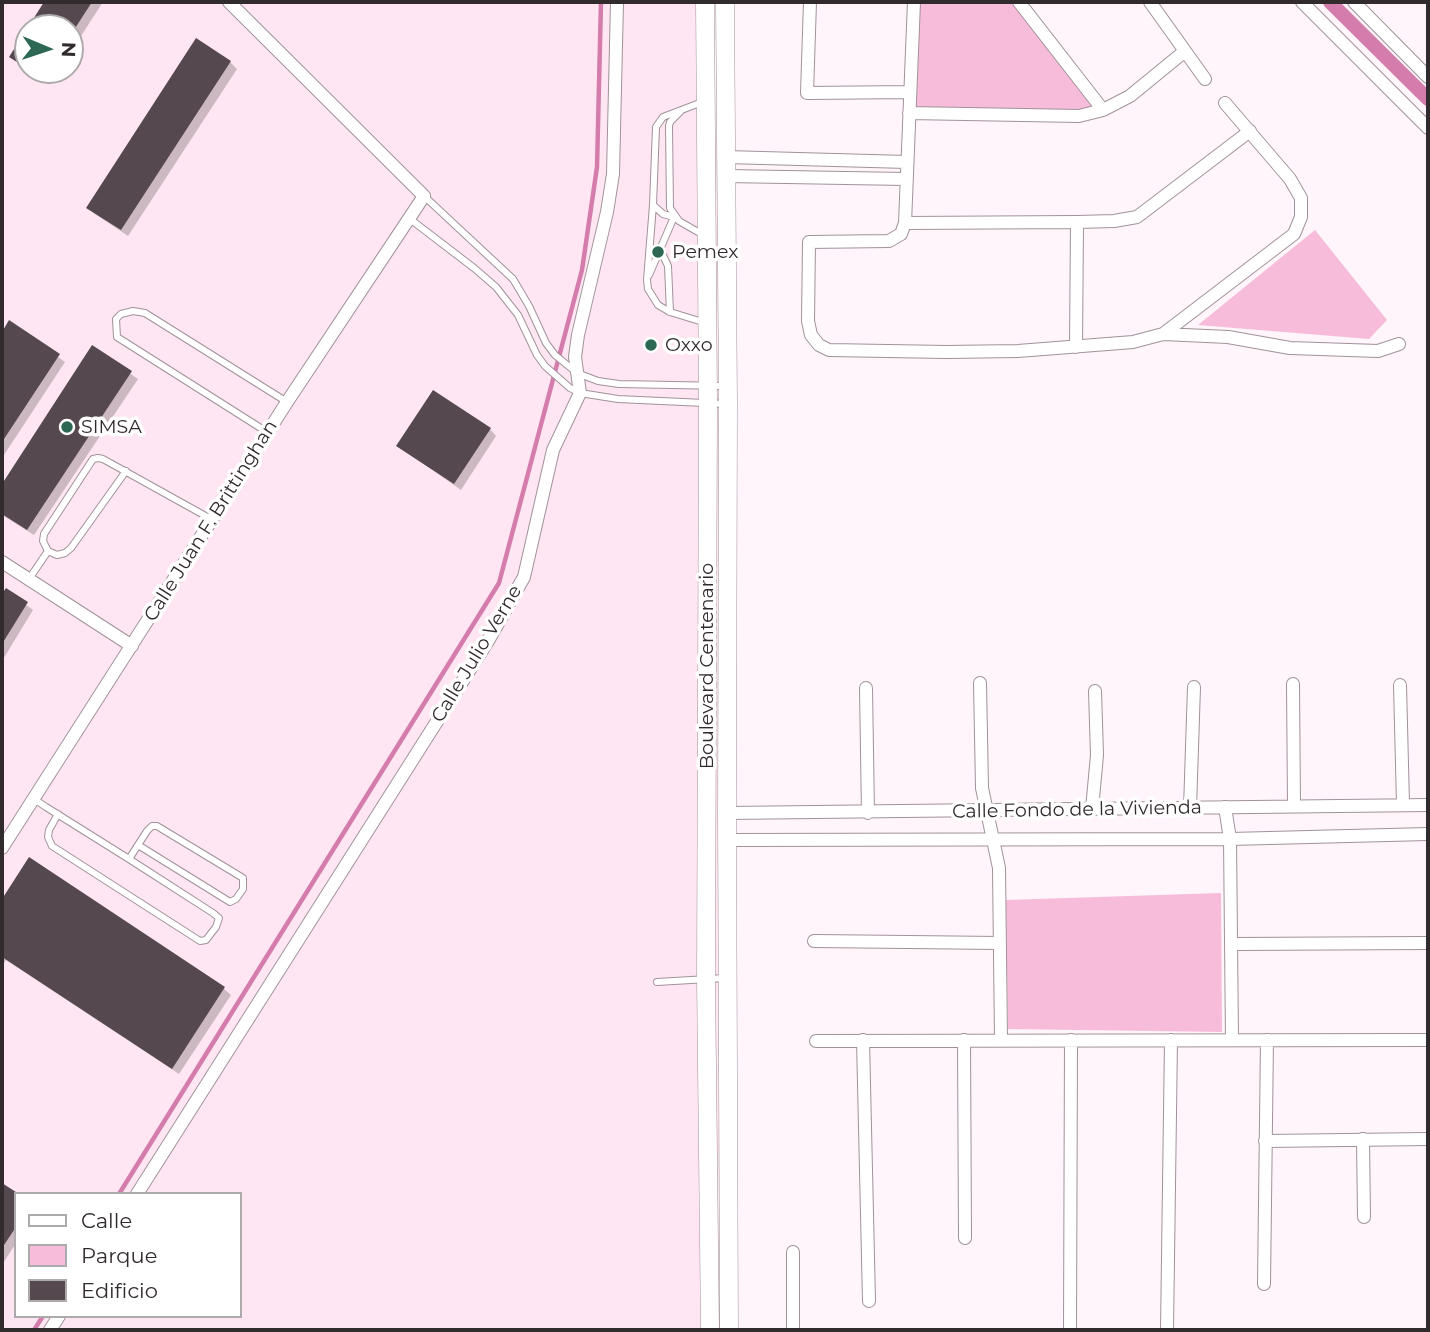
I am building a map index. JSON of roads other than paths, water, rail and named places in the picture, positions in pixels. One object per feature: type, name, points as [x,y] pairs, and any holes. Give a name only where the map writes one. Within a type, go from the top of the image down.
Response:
[{"type":"main road","name":"Boulevard Centenario","points":[[705,2],[708,237],[706,979],[710,1330]]},
{"type":"main road","name":"Boulevard Centenario","points":[[725,2],[729,1330]]},
{"type":"main road","points":[[705,57],[716,162],[726,176]]},
{"type":"main road","points":[[706,675],[727,675]]},
{"type":"main road","points":[[706,739],[715,752],[716,827],[727,840]]},
{"type":"main road","points":[[709,1213],[728,1214]]},
{"type":"street","points":[[229,2],[424,196]]},
{"type":"street","points":[[580,393],[572,369],[613,174],[617,2]]},
{"type":"street","points":[[810,2],[807,93],[909,92]]},
{"type":"street","points":[[914,2],[905,223],[901,234],[890,241],[808,242],[808,321],[811,335],[819,345],[829,350],[1018,351],[1133,342],[1163,334],[1228,337],[1290,348],[1378,351],[1399,344]]},
{"type":"street","points":[[1019,2],[1103,110]]},
{"type":"street","points":[[1150,2],[1205,79]]},
{"type":"street","points":[[1301,2],[1428,128]]},
{"type":"street","points":[[1354,2],[1428,77]]},
{"type":"street","points":[[908,113],[1079,116],[1103,110],[1130,96],[1185,51]]},
{"type":"street","points":[[1163,334],[1294,234],[1301,216],[1301,198],[1290,179],[1225,103]]},
{"type":"street","points":[[905,223],[1077,222],[1138,217],[1250,131]]},
{"type":"street","points":[[726,157],[907,162]]},
{"type":"street","points":[[726,176],[906,179]]},
{"type":"street","name":"Calle Juan F. Brittinghan","points":[[2,848],[286,402],[424,196]]},
{"type":"street","points":[[1076,347],[1077,222]]},
{"type":"street","name":"Calle Julio Verne","points":[[138,1192],[514,597],[524,578],[553,450],[580,393]]},
{"type":"street","points":[[2,562],[132,646]]},
{"type":"street","points":[[980,683],[982,788],[999,868],[1002,1040]]},
{"type":"street","points":[[1293,684],[1294,806]]},
{"type":"street","points":[[1400,685],[1403,804]]},
{"type":"street","points":[[1190,808],[1194,687]]},
{"type":"street","points":[[866,688],[868,813]]},
{"type":"street","points":[[1092,809],[1097,755],[1095,691]]},
{"type":"street","name":"Calle Fondo de la Vivienda","points":[[727,813],[1428,805]]},
{"type":"street","points":[[1225,807],[1230,839],[1232,1040]]},
{"type":"street","name":"Calle Fondo de la Vivienda","points":[[727,840],[1230,839],[1428,834]]},
{"type":"street","points":[[814,941],[1000,943]]},
{"type":"street","points":[[1232,944],[1428,943]]},
{"type":"street","points":[[863,1040],[869,1301]]},
{"type":"street","points":[[964,1040],[965,1238]]},
{"type":"street","points":[[1070,1330],[1071,1040]]},
{"type":"street","points":[[1167,1330],[1171,1040]]},
{"type":"street","points":[[1264,1284],[1267,1040]]},
{"type":"street","points":[[816,1041],[1428,1040]]},
{"type":"street","points":[[1363,1139],[1364,1217]]},
{"type":"street","points":[[1265,1141],[1428,1139]]},
{"type":"street","points":[[793,1252],[793,1330]]},
{"type":"lane","points":[[706,100],[663,117],[656,127],[647,280],[648,289],[658,305],[670,312],[708,323]]},
{"type":"lane","points":[[647,280],[674,217],[670,208],[669,126],[685,109]]},
{"type":"lane","points":[[424,196],[513,279],[546,343],[572,369],[598,381],[708,394],[728,404]]},
{"type":"lane","points":[[653,205],[663,214],[674,217],[708,237]]},
{"type":"lane","points":[[409,218],[496,287],[517,315],[545,366],[563,383],[580,393],[618,398],[708,394],[728,386]]},
{"type":"lane","points":[[660,249],[668,266],[670,312]]},
{"type":"lane","points":[[267,432],[122,341],[117,337],[116,319],[121,314],[134,311],[145,313],[286,402]]},
{"type":"lane","points":[[126,471],[71,548],[57,555],[48,551],[43,541],[44,534],[93,459],[103,458],[212,519]]},
{"type":"lane","points":[[29,579],[48,551]]},
{"type":"lane","points":[[34,799],[58,814],[129,859],[219,918],[206,940],[195,938],[52,846],[48,837],[49,830],[58,814]]},
{"type":"lane","points":[[129,859],[138,845],[147,831],[152,826],[157,826],[243,877],[243,889],[236,899],[230,902],[138,845]]},
{"type":"lane","points":[[657,982],[727,978]]},
{"type":"waterway","points":[[120,1192],[499,583],[582,270],[597,167],[601,2]]},
{"type":"waterway","points":[[1330,2],[1428,99]]},
{"type":"waterway","points":[[34,1330],[42,1318]]},
{"type":"place","name":"Pemex","points":[[658,252]]},
{"type":"place","name":"Oxxo","points":[[651,345]]},
{"type":"place","name":"SIMSA","points":[[67,427]]}]
